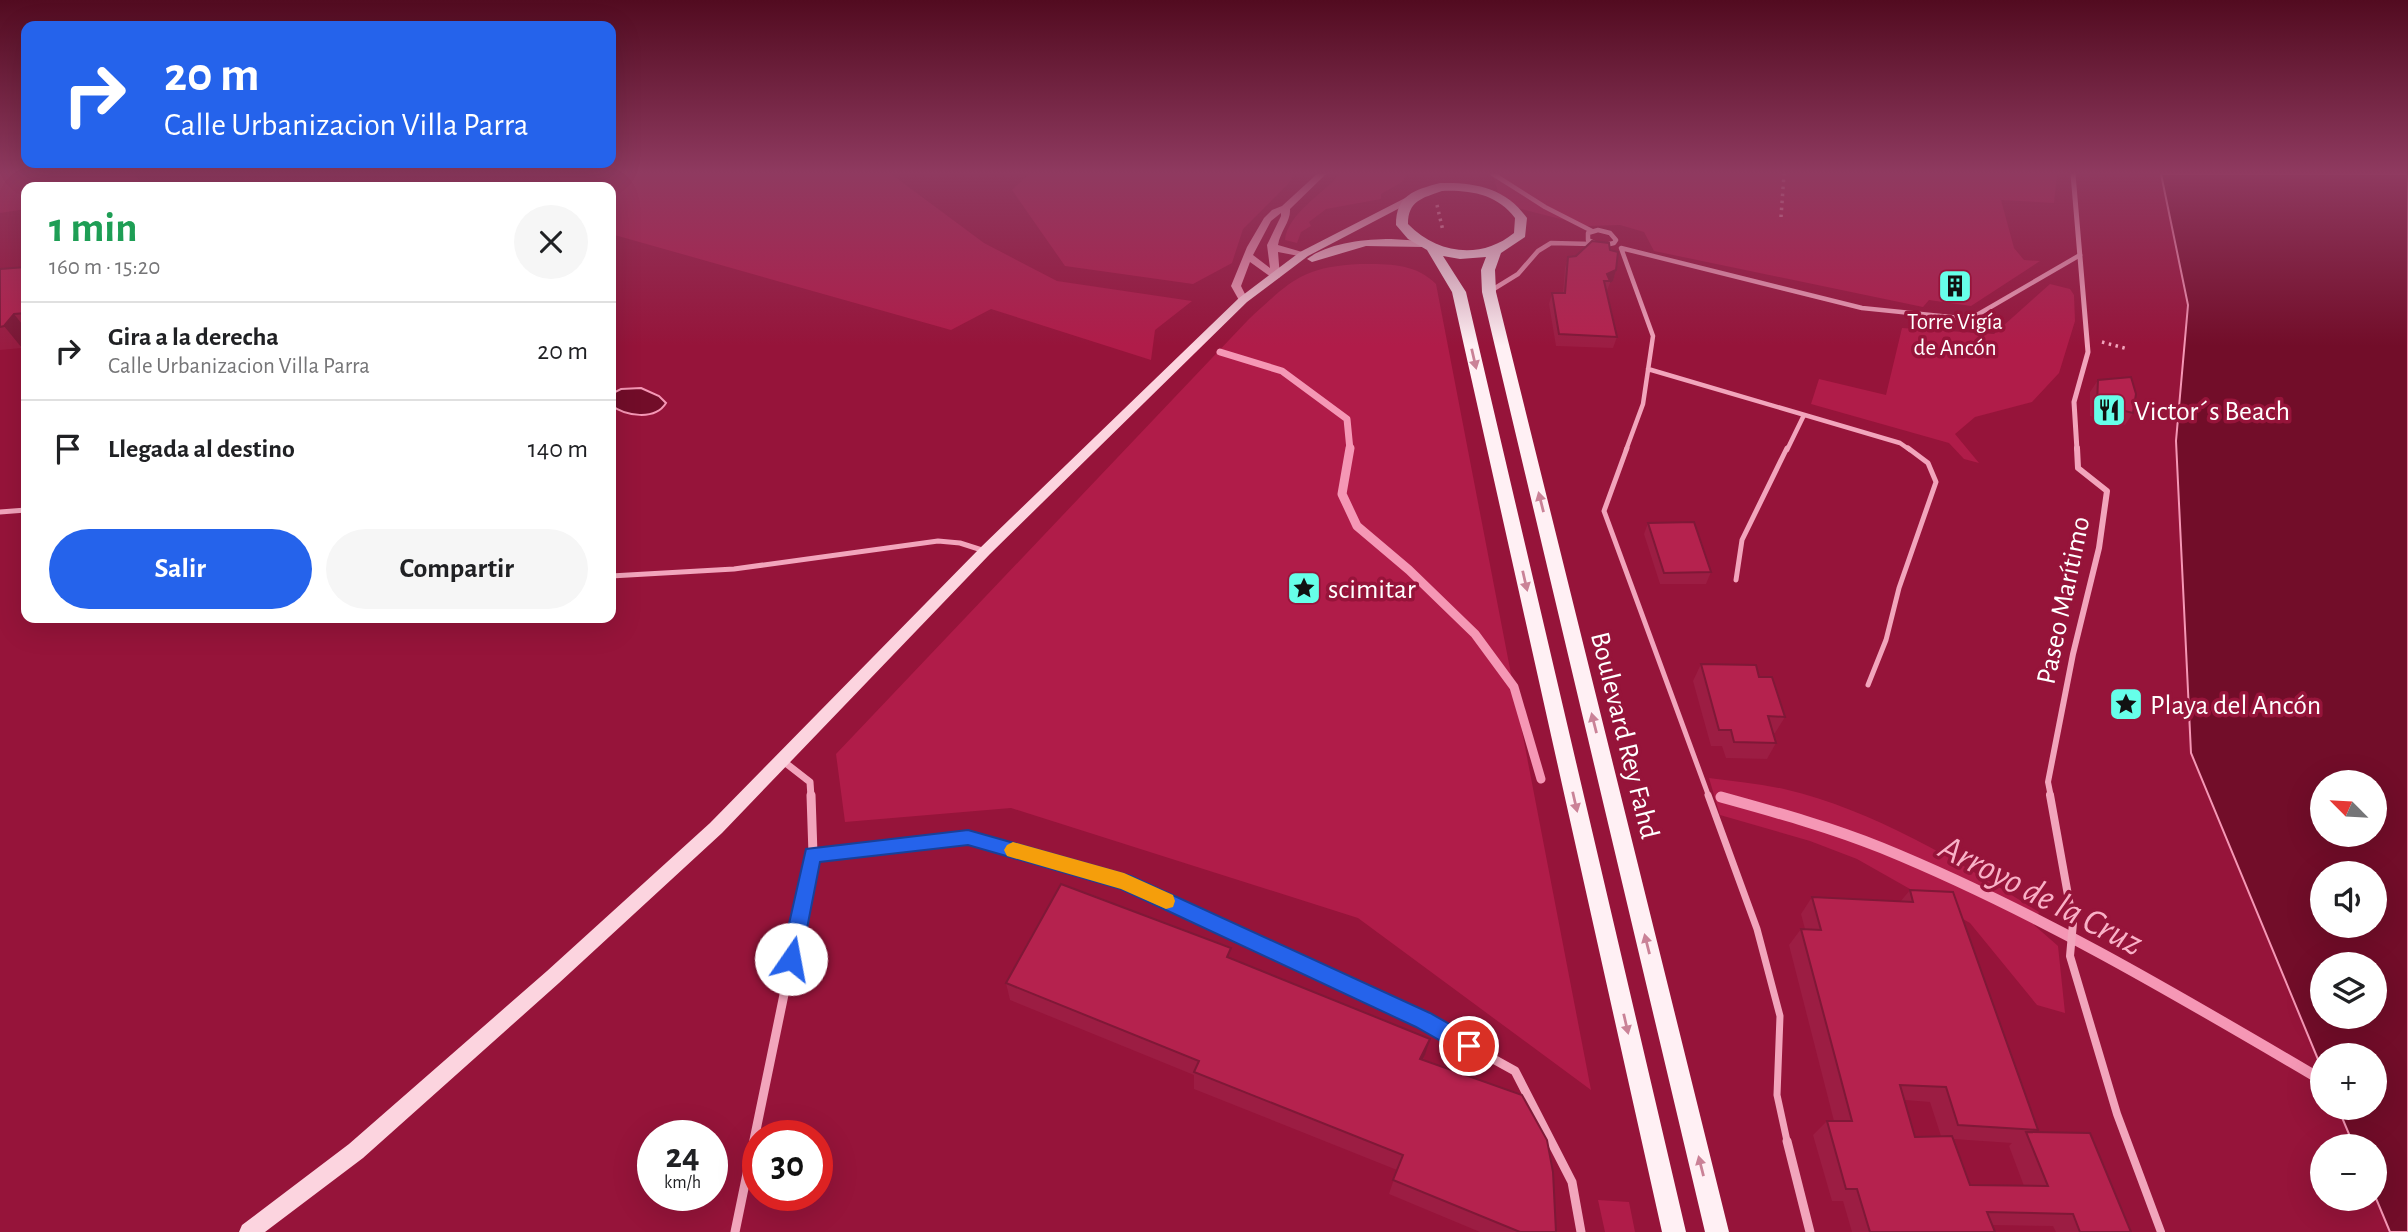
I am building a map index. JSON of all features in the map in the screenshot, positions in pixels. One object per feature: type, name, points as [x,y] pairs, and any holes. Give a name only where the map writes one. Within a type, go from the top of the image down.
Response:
[{"type":"main road","points":[[249,1232],[356,1151],[716,828],[985,551],[1243,300],[1304,254],[1347,231]]},
{"type":"main road","points":[[1407,231],[1427,246],[1459,292],[1674,1232]]},
{"type":"main road","points":[[1291,266],[1350,244],[1368,241],[1427,246],[1464,254],[1495,251],[1514,241],[1520,231]]},
{"type":"main road","name":"Boulevard Rey Fahd","points":[[1495,251],[1489,270],[1489,292],[1717,1232]]},
{"type":"street","points":[[1243,300],[1236,286],[1261,231]]},
{"type":"street","points":[[1275,277],[1272,245],[1276,231]]},
{"type":"street","name":"Paseo Marítimo","points":[[2078,231],[2088,352],[2074,402],[2078,468],[2107,491],[2099,548],[2073,654],[2048,782],[2073,923],[2070,956],[2117,1114],[2161,1232]]},
{"type":"street","points":[[1272,245],[1281,250],[1304,254]]},
{"type":"street","points":[[1248,256],[1275,277]]},
{"type":"street","points":[[735,1232],[813,854],[810,782],[783,761]]},
{"type":"street","points":[[813,854],[968,838],[1124,882],[1423,1020],[1515,1072],[1572,1182],[1581,1232]]},
{"type":"street","points":[[1787,1140],[1810,1232]]},
{"type":"lane","points":[[1592,231],[1587,237],[1592,244]]},
{"type":"lane","points":[[1489,292],[1518,274],[1538,251],[1551,243],[1604,246],[1616,240],[1610,233],[1596,231]]},
{"type":"lane","points":[[1787,1140],[1777,1095],[1780,1016],[1757,929],[1604,511],[1643,404],[1653,337],[1621,248],[1862,308],[1970,319],[2080,255]]},
{"type":"lane","points":[[1648,369],[1900,443],[1928,463],[1936,482],[1899,588],[1886,640],[1868,685]]},
{"type":"lane","points":[[1736,580],[1742,540],[1804,415]]},
{"type":"lane","points":[[0,512],[21,510]]},
{"type":"lane","points":[[616,576],[652,576],[795,562],[938,541],[960,543],[985,551]]},
{"type":"path","points":[[2087,338],[2128,349]]},
{"type":"shaded area","points":[[616,231],[968,231],[984,243],[1057,281],[1192,301],[1155,330],[1151,360],[991,309],[951,330],[616,235]]},
{"type":"shaded area","points":[[1041,231],[1242,231],[1232,263],[1193,284],[1065,266]]},
{"type":"shaded area","points":[[1287,231],[1302,231],[1297,243],[1285,240]]},
{"type":"shaded area","points":[[2010,231],[2014,248],[2024,260],[2040,261],[1971,306],[1929,300],[1923,307],[1654,251],[1644,232]]},
{"type":"shaded area","points":[[2173,231],[2408,231],[2408,1232],[2390,1232],[2381,1211],[2387,1211],[2387,1134],[2349,1134],[2343,1120],[2387,1120],[2387,1043],[2311,1043],[2191,753],[2176,441],[2188,305]]},
{"type":"shaded area","points":[[1360,264],[1410,268],[1436,284],[1591,1090],[1358,918],[1011,808],[845,822],[836,754],[1249,319],[1298,278],[1324,269]]},
{"type":"shaded area","points":[[2050,284],[2070,289],[2074,295],[2075,321],[2059,373],[2032,402],[1975,417],[1955,434],[1979,463],[1964,459],[1949,443],[1811,404],[1819,379],[1886,395],[1902,328],[1994,334]]},
{"type":"shaded area","points":[[641,388],[659,396],[666,403],[661,409],[647,414],[624,412],[616,408],[616,392]]},
{"type":"shaded area","points":[[1709,778],[1784,789],[1852,810],[1948,857],[2039,912],[2034,925],[2058,946],[2065,1013],[2037,1005],[1970,923],[1857,859],[1810,841],[1720,815]]},
{"type":"shaded area","points":[[1598,1200],[1629,1202],[1635,1232],[1605,1232]]},
{"type":"building","points":[[1592,241],[1609,243],[1610,250],[1618,252],[1616,270],[1607,274],[1610,281],[1604,281],[1617,337],[1559,334],[1552,293],[1565,293],[1568,257],[1576,256]]},
{"type":"building","points":[[21,267],[21,313],[14,314],[0,327],[0,269]]},
{"type":"building","points":[[2131,377],[2136,394],[2133,413],[2097,404],[2098,380]]},
{"type":"building","points":[[1694,522],[1711,572],[1664,573],[1648,523]]},
{"type":"building","points":[[1701,664],[1756,665],[1759,677],[1772,677],[1785,717],[1768,716],[1776,743],[1734,742],[1731,730],[1719,730]]},
{"type":"building","points":[[1061,884],[1231,948],[1227,957],[1430,1039],[1420,1059],[1522,1095],[1547,1140],[1553,1172],[1556,1232],[1520,1232],[1393,1180],[1403,1155],[1194,1072],[1199,1061],[1006,983]]},
{"type":"building","points":[[1910,890],[1953,892],[2038,1130],[1958,1125],[1946,1087],[1900,1085],[1915,1137],[1952,1136],[1970,1185],[2048,1186],[2026,1132],[2090,1133],[2131,1232],[2080,1232],[2073,1214],[1987,1212],[1995,1232],[1870,1232],[1857,1189],[1846,1189],[1827,1121],[1852,1121],[1801,929],[1821,930],[1812,897],[1913,902]]},
{"type":"waterway","name":"Arroyo de la Cruz","points":[[1220,352],[1282,371],[1347,419],[1350,449]]},
{"type":"waterway","name":"Arroyo de la Cruz","points":[[1350,449],[1342,494],[1357,526],[1409,570],[1475,634],[1514,687],[1541,779]]},
{"type":"waterway","name":"Arroyo de la Cruz","points":[[1721,797],[1862,840],[1996,899],[2161,986],[2310,1073]]},
{"type":"slow traffic","points":[[1013,850],[1124,882],[1166,901]]},
{"type":"place","name":"Torre Vigía de Ancón","points":[[1955,286]]},
{"type":"place","name":"Victor´s Beach","points":[[2109,410]]},
{"type":"place","name":"scimitar","points":[[1304,588]]},
{"type":"place","name":"Playa del Ancón","points":[[2126,704]]},
{"type":"route","points":[[791,959],[813,854],[968,838],[1124,882],[1423,1020],[1469,1046]]}]
